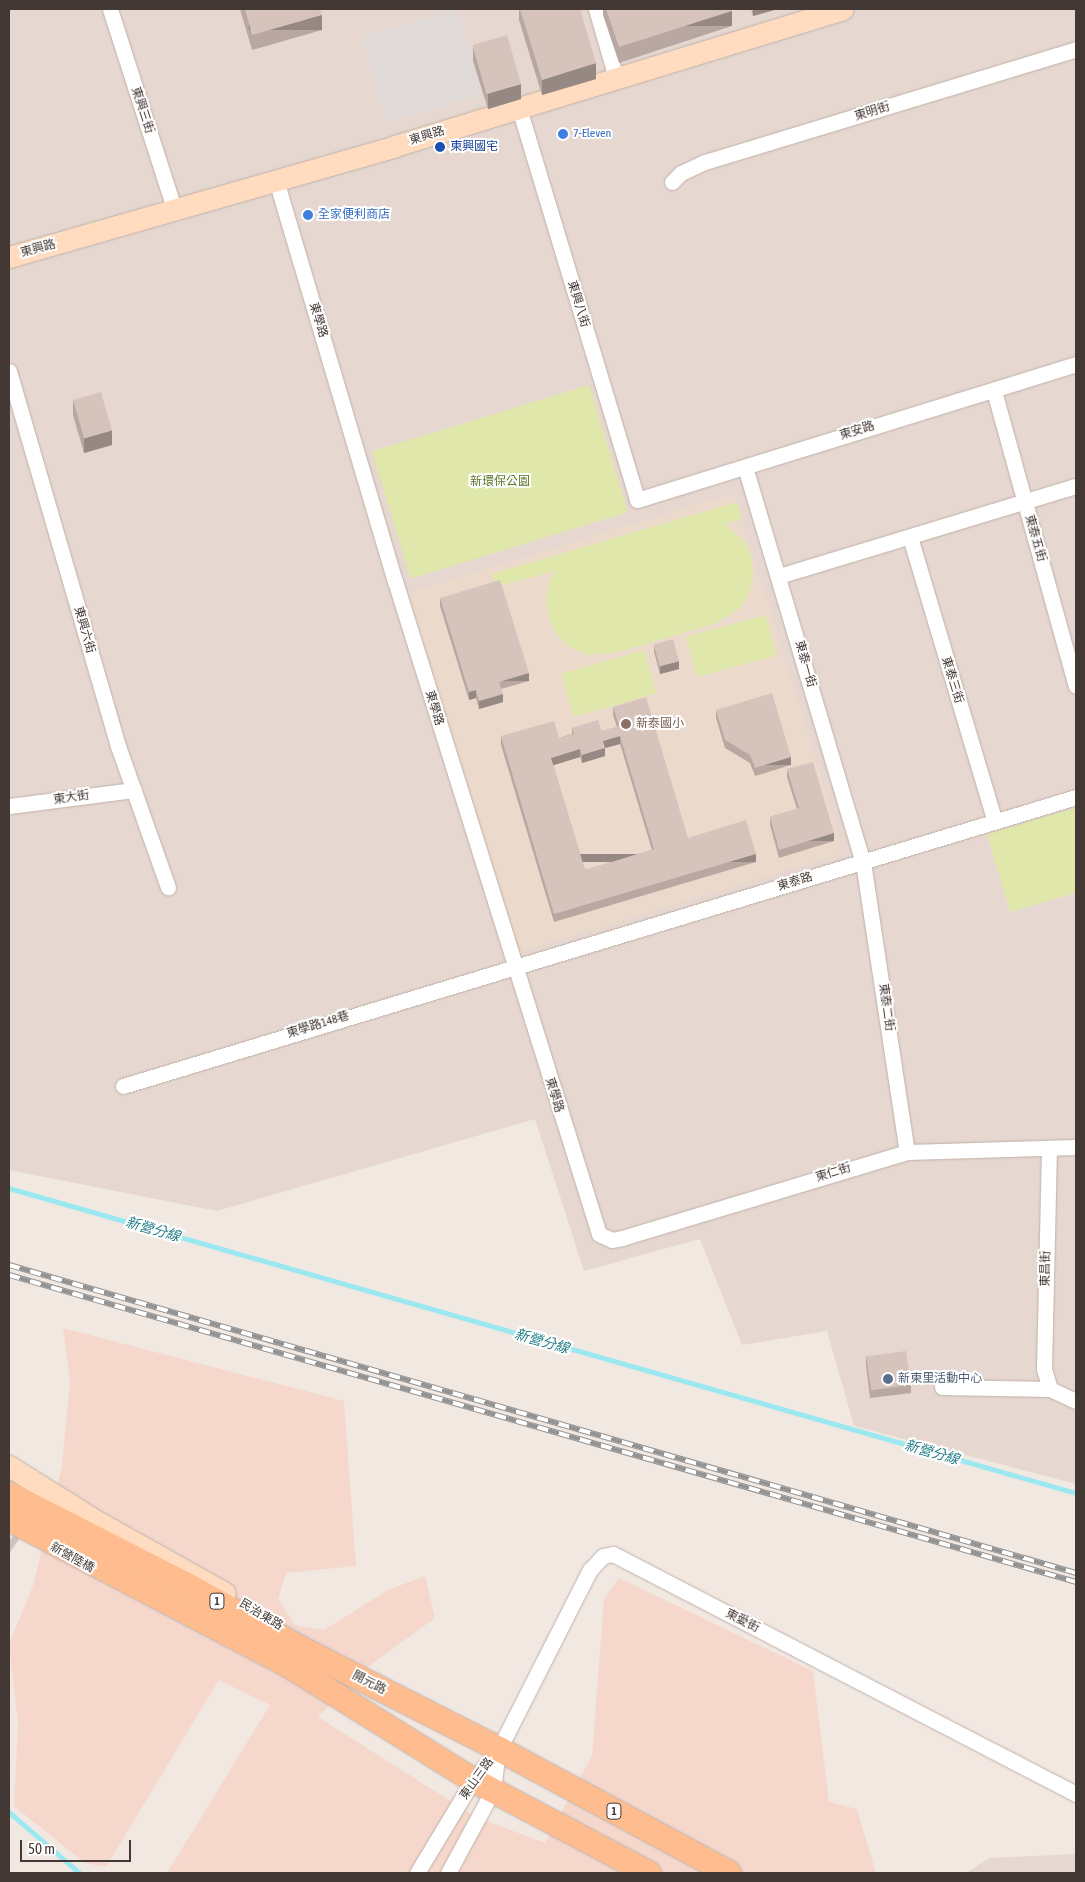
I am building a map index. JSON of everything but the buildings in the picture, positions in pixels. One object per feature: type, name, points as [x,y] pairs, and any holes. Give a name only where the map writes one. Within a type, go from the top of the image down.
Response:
[{"type":"main road","name":"開元路","points":[[9,1494],[499,1749],[729,1873]]},
{"type":"main road","name":"1","points":[[9,1519],[288,1665],[411,1744],[483,1785],[648,1873]]},
{"type":"street","name":"東興三街","points":[[110,9],[175,210]]},
{"type":"street","points":[[596,9],[616,78]]},
{"type":"street","name":"東興路","points":[[9,257],[276,180],[843,9]]},
{"type":"street","name":"東明街","points":[[672,182],[681,173],[704,162],[1076,49]]},
{"type":"street","name":"東興八街","points":[[518,108],[637,500]]},
{"type":"street","name":"東學路","points":[[276,180],[515,969],[599,1234]]},
{"type":"street","name":"東安路","points":[[637,500],[994,391],[1076,364]]},
{"type":"street","name":"東興六街","points":[[9,371],[134,790],[168,888]]},
{"type":"street","name":"東泰五街","points":[[994,391],[1076,686]]},
{"type":"street","name":"東泰一街","points":[[745,467],[863,862]]},
{"type":"street","points":[[779,576],[1076,486]]},
{"type":"street","name":"東泰三街","points":[[910,537],[995,822]]},
{"type":"street","name":"東大街","points":[[9,806],[134,790]]},
{"type":"street","name":"東泰路","points":[[515,969],[1076,797]]},
{"type":"street","name":"東泰二街","points":[[863,862],[907,1152]]},
{"type":"street","name":"東學路148巷","points":[[123,1086],[399,1001],[515,969]]},
{"type":"street","name":"東昌街","points":[[1049,1148],[1044,1369],[1050,1389]]},
{"type":"street","name":"東仁街","points":[[599,1234],[612,1240],[622,1238],[907,1152],[1076,1148]]},
{"type":"street","points":[[942,1387],[1050,1389],[1076,1401]]},
{"type":"street","name":"民治東路","points":[[9,1466],[98,1522],[150,1549],[424,1710]]},
{"type":"street","name":"新營陸橋","points":[[9,1523],[411,1744]]},
{"type":"street","name":"東愛街","points":[[499,1749],[590,1570],[603,1556],[613,1554],[1076,1794]]},
{"type":"street","name":"東山三路","points":[[448,1873],[499,1749]]},
{"type":"street","name":"東山三路","points":[[417,1873],[483,1785],[499,1749]]},
{"type":"shaded area","points":[[9,9],[1076,9],[1076,1484],[854,1426],[827,1331],[742,1345],[700,1239],[584,1271],[535,1119],[217,1211],[9,1170]]},
{"type":"shaded area","points":[[458,9],[483,95],[386,122],[362,37]]},
{"type":"shaded area","name":"新泰國小","points":[[734,493],[844,853],[516,953],[406,593]]},
{"type":"shaded area","points":[[63,1328],[344,1401],[356,1566],[286,1573],[278,1599],[295,1625],[324,1630],[388,1590],[425,1576],[435,1618],[368,1667],[318,1717],[476,1817],[545,1843],[592,1756],[604,1599],[619,1578],[813,1671],[829,1802],[857,1809],[876,1873],[167,1873],[270,1705],[219,1680],[106,1867],[85,1863],[14,1806],[18,1723],[9,1644],[33,1586],[62,1465],[70,1380]]},
{"type":"shaded area","points":[[1076,1854],[1076,1873],[966,1873],[989,1858]]},
{"type":"green space","name":"新環保公園","points":[[589,385],[628,512],[411,579],[372,451]]},
{"type":"green space","points":[[737,502],[742,518],[725,524],[746,543],[752,559],[753,578],[748,595],[738,610],[714,624],[615,653],[588,655],[571,648],[557,635],[549,619],[546,601],[549,582],[555,571],[496,587],[492,574]]},
{"type":"green space","points":[[766,615],[777,656],[697,677],[686,636]]},
{"type":"green space","points":[[644,650],[656,693],[574,717],[561,674]]},
{"type":"green space","points":[[1076,808],[1076,893],[1010,912],[987,834]]},
{"type":"waterway","name":"新營分線","points":[[9,1188],[1076,1493]]},
{"type":"waterway","points":[[9,1812],[80,1873]]},
{"type":"tunnel","points":[[9,1541],[15,1545]]},
{"type":"railway","points":[[9,1265],[1076,1573]]},
{"type":"railway","points":[[9,1275],[1076,1582]]},
{"type":"place","name":"7-Eleven","points":[[563,134]]},
{"type":"place","name":"東興國宅","points":[[440,147]]},
{"type":"place","name":"全家便利商店","points":[[308,215]]},
{"type":"place","name":"新泰國小","points":[[626,724]]},
{"type":"place","name":"新東里活動中心","points":[[888,1379]]}]
